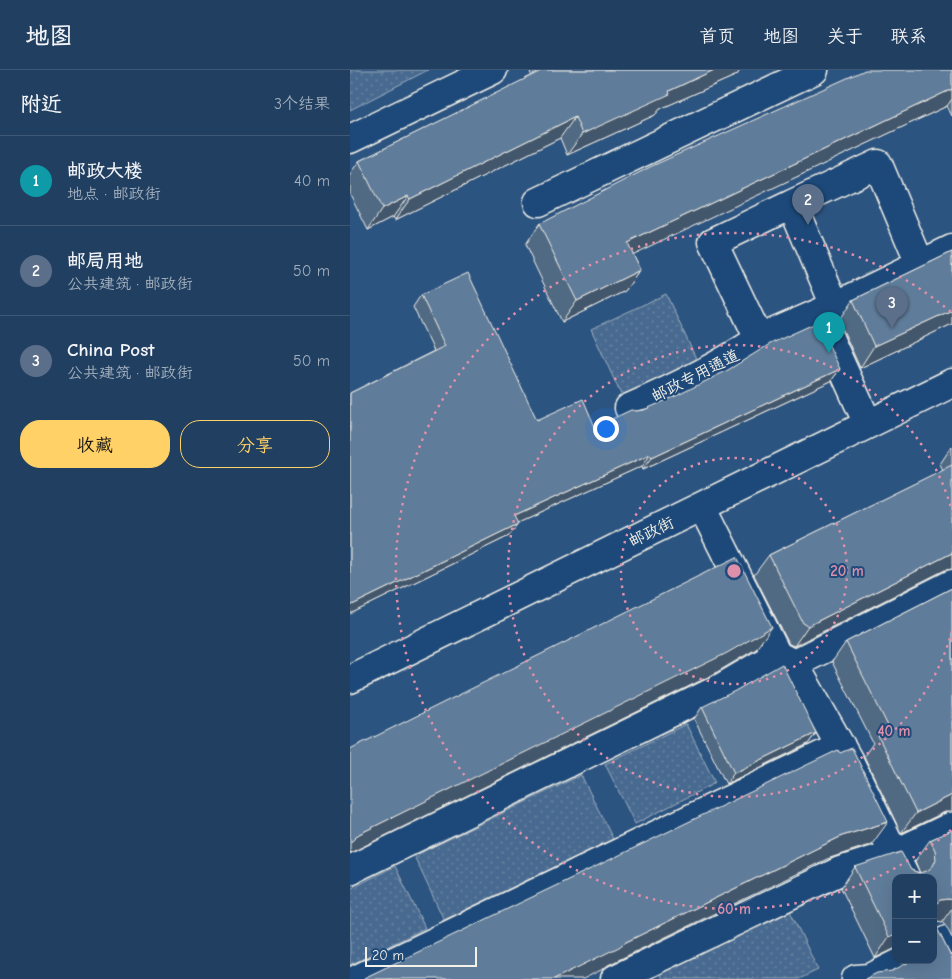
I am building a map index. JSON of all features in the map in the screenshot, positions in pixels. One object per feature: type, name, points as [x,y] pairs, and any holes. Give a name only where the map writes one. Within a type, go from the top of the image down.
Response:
[{"type":"street","points":[[350,139],[493,70]]},
{"type":"street","points":[[538,202],[814,70]]},
{"type":"street","points":[[759,339],[713,242],[878,164],[920,264]]},
{"type":"street","points":[[792,204],[826,310],[868,424]]},
{"type":"street","name":"邮政专用通道","points":[[629,408],[691,380],[734,357],[759,339],[826,310],[952,249]]},
{"type":"street","name":"邮政街","points":[[350,679],[952,383]]},
{"type":"street","points":[[702,506],[786,660],[841,746],[904,874]]},
{"type":"street","points":[[350,870],[719,689],[952,584]]},
{"type":"street","points":[[357,979],[841,746]]},
{"type":"street","points":[[615,979],[840,871],[894,854],[952,826]]},
{"type":"street","points":[[856,979],[870,978],[898,964]]},
{"type":"shaded area","points":[[350,70],[428,70],[350,110]]},
{"type":"shaded area","points":[[666,294],[699,365],[623,399],[591,329]]},
{"type":"shaded area","points":[[686,724],[715,783],[635,824],[605,764]]},
{"type":"shaded area","points":[[581,775],[613,839],[444,920],[414,856]]},
{"type":"shaded area","points":[[395,866],[425,928],[350,965],[350,889]]},
{"type":"shaded area","points":[[790,911],[818,970],[799,979],[662,979],[659,973]]},
{"type":"building","points":[[543,70],[714,70],[669,91],[670,94],[582,134],[575,117],[410,199],[408,196],[382,209],[359,161]]},
{"type":"building","points":[[865,70],[952,70],[952,89],[627,243],[640,270],[577,301],[539,224],[652,166]]},
{"type":"building","points":[[952,252],[952,310],[874,346],[853,300]]},
{"type":"building","points":[[468,273],[537,420],[583,399],[595,427],[631,410],[644,410],[728,370],[770,344],[818,322],[840,369],[652,457],[650,454],[514,516],[518,524],[350,606],[350,393],[445,346],[421,295]]},
{"type":"building","points":[[952,465],[952,553],[808,626],[803,623],[769,555]]},
{"type":"building","points":[[737,557],[772,627],[727,653],[359,834],[350,842],[350,749]]},
{"type":"building","points":[[952,588],[952,795],[916,813],[878,736],[890,730],[846,642]]},
{"type":"building","points":[[782,664],[816,733],[734,773],[702,707],[735,691]]},
{"type":"building","points":[[852,748],[888,822],[842,836],[554,979],[364,978],[838,750],[840,753]]},
{"type":"building","points":[[952,830],[952,900],[940,900],[937,903],[937,874],[892,874],[892,936],[889,937],[855,867],[901,852],[911,870],[919,873],[927,871],[933,866],[936,859],[935,850],[930,840]]},
{"type":"building","points":[[937,928],[952,959],[952,979],[865,979],[877,973],[892,971],[905,964],[937,964]]},
{"type":"place","name":"邮局用地","points":[[808,225]]},
{"type":"place","name":"China Post","points":[[892,328]]},
{"type":"place","name":"邮政大楼","points":[[829,353]]}]
